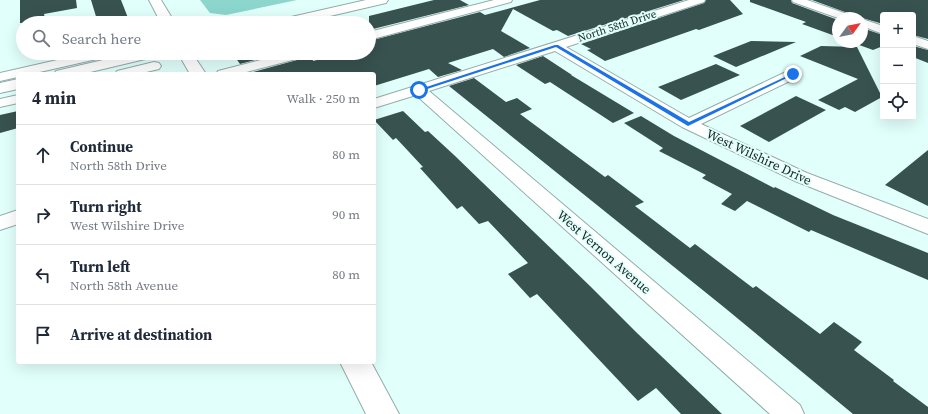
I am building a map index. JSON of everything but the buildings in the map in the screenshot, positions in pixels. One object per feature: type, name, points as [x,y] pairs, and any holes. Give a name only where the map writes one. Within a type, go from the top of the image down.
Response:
[{"type":"main road","points":[[155,0],[164,16]]},
{"type":"main road","points":[[313,16],[382,0]]},
{"type":"main road","points":[[75,72],[153,60]]},
{"type":"main road","points":[[189,60],[197,72]]},
{"type":"main road","points":[[0,88],[16,84]]},
{"type":"main road","points":[[356,364],[383,414]]},
{"type":"street","points":[[376,34],[507,0]]},
{"type":"street","name":"North 58th Drive","points":[[376,103],[700,0]]},
{"type":"street","points":[[797,0],[832,12]]},
{"type":"street","points":[[868,24],[880,29]]},
{"type":"street","points":[[916,41],[928,45]]},
{"type":"street","name":"West Wilshire Drive","points":[[556,46],[688,124],[801,178],[928,227]]},
{"type":"street","points":[[18,72],[74,60]]},
{"type":"street","points":[[126,72],[153,60]]},
{"type":"street","points":[[231,72],[276,60]]},
{"type":"street","points":[[0,76],[16,73]]},
{"type":"street","points":[[688,124],[793,74]]},
{"type":"street","name":"West Vernon Avenue","points":[[419,90],[790,414]]},
{"type":"street","points":[[0,104],[16,100]]},
{"type":"street","points":[[0,223],[16,218]]},
{"type":"shaded area","points":[[200,0],[297,0],[226,15],[210,13]]},
{"type":"route","points":[[419,90],[556,46],[688,124],[793,74]]}]
